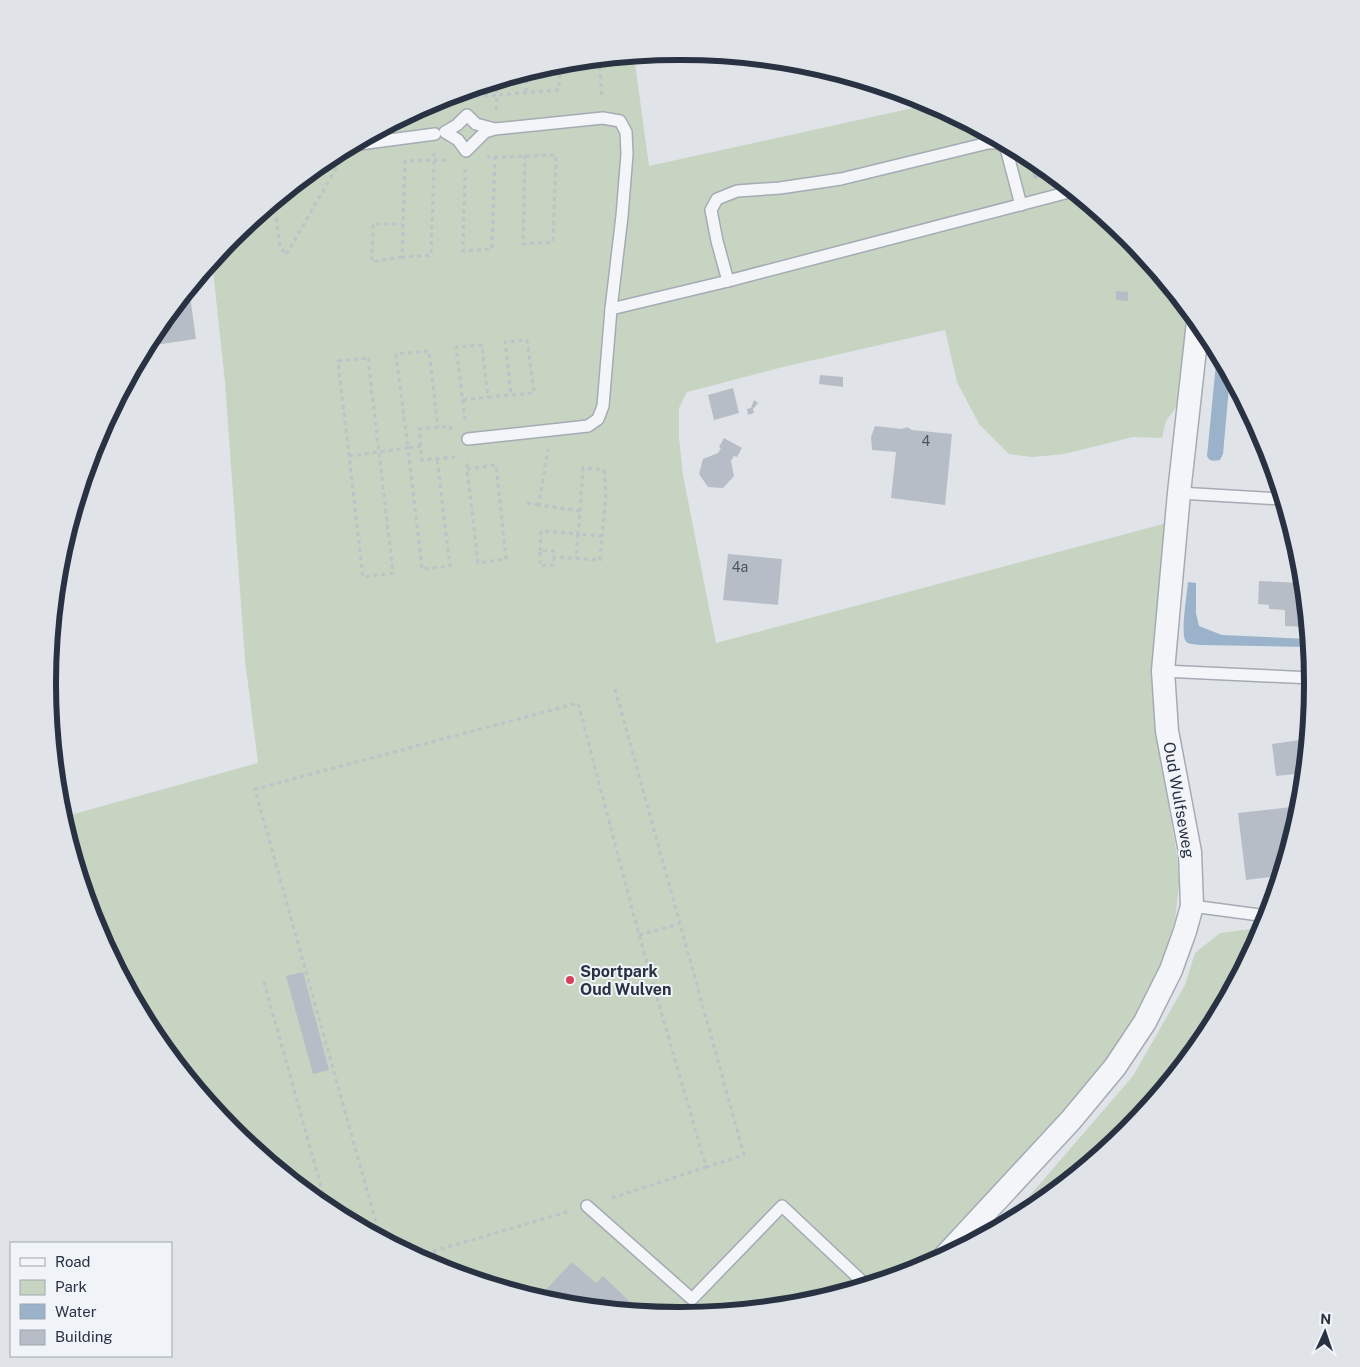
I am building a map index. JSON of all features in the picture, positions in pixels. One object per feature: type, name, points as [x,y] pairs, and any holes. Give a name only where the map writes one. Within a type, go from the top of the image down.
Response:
[{"type":"street","name":"Oud Wulfseweg","points":[[958,1242],[1071,1120],[1115,1067],[1145,1022],[1171,970],[1192,906],[1190,852],[1167,731],[1163,671],[1179,493],[1197,334]]},
{"type":"lane","points":[[468,439],[588,426],[598,418],[603,406],[611,309],[622,216],[627,154],[626,132],[620,121],[603,118],[495,129],[485,132],[466,155],[458,140],[445,132],[467,115],[476,124],[495,129]]},
{"type":"lane","points":[[368,143],[435,134]]},
{"type":"lane","points":[[728,281],[711,210],[717,199],[737,191],[780,188],[841,179],[992,143]]},
{"type":"lane","points":[[1007,153],[1021,205]]},
{"type":"lane","points":[[611,309],[728,281],[1065,193]]},
{"type":"lane","points":[[1179,493],[1275,499]]},
{"type":"lane","points":[[1163,671],[1304,678]]},
{"type":"lane","points":[[1192,906],[1259,915]]},
{"type":"lane","points":[[587,1206],[692,1299],[782,1206],[861,1280]]},
{"type":"path","points":[[599,65],[603,118]]},
{"type":"path","points":[[468,98],[558,90],[559,72]]},
{"type":"path","points":[[526,92],[527,79]]},
{"type":"path","points":[[466,155],[463,251],[492,249],[497,88]]},
{"type":"path","points":[[402,257],[404,162],[434,161],[466,155],[495,157],[525,155],[556,155],[553,242],[523,244],[525,155]]},
{"type":"path","points":[[275,210],[280,246],[286,255],[341,160]]},
{"type":"path","points":[[402,224],[373,224],[372,262],[431,255],[434,161]]},
{"type":"path","points":[[463,400],[511,395],[534,392],[527,340],[505,342],[511,395]]},
{"type":"path","points":[[467,469],[496,465],[506,559],[478,563],[467,469],[468,439],[456,347],[482,345],[488,397]]},
{"type":"path","points":[[437,459],[450,566],[422,569],[396,354],[429,351],[438,427]]},
{"type":"path","points":[[368,358],[378,452],[393,574],[363,577],[338,361],[368,358]]},
{"type":"path","points":[[450,426],[454,457],[422,460],[419,428],[438,427],[450,426]]},
{"type":"path","points":[[539,505],[551,431]]},
{"type":"path","points":[[452,441],[468,439]]},
{"type":"path","points":[[349,456],[421,446]]},
{"type":"path","points":[[554,557],[600,560],[606,493],[604,470],[583,468],[576,558]]},
{"type":"path","points":[[527,503],[580,511]]},
{"type":"path","points":[[540,551],[555,551],[554,565],[540,566],[540,551],[541,531],[602,536]]},
{"type":"path","points":[[422,1251],[434,1251],[587,1206],[744,1155],[615,689]]},
{"type":"path","points":[[378,1229],[256,789],[578,703],[640,935],[706,1167]]},
{"type":"path","points":[[640,935],[679,924]]},
{"type":"path","points":[[264,982],[323,1195]]},
{"type":"path","points":[[434,1251],[436,1257]]},
{"type":"green space","points":[[635,61],[649,166],[918,107],[992,143],[1027,165],[1091,215],[1121,242],[1149,272],[1190,325],[1184,396],[1166,421],[1162,438],[1133,437],[1064,454],[1032,457],[1009,454],[979,424],[957,382],[945,330],[783,367],[687,392],[679,408],[679,438],[683,475],[716,643],[1167,523],[1158,719],[1162,766],[1177,856],[1179,884],[1175,920],[1156,985],[1110,1061],[1022,1163],[938,1251],[880,1274],[841,1286],[761,1302],[721,1306],[639,1306],[558,1295],[519,1286],[441,1260],[368,1224],[300,1178],[239,1125],[211,1095],[161,1030],[121,959],[89,884],[70,815],[258,763],[245,660],[225,382],[213,270],[239,242],[269,215],[333,165],[368,143],[441,107],[519,81],[599,65]]},
{"type":"green space","points":[[1253,929],[1220,995],[1199,1030],[1175,1063],[1121,1125],[1060,1178],[1021,1206],[1133,1076],[1185,985],[1195,953],[1220,933]]},
{"type":"water","points":[[1216,365],[1229,389],[1223,454],[1220,460],[1214,461],[1207,456]]},
{"type":"water","points":[[1188,582],[1196,583],[1196,613],[1199,626],[1222,635],[1302,639],[1302,647],[1200,645],[1187,643],[1184,635]]},
{"type":"building","points":[[1031,168],[1043,177],[1034,179]]},
{"type":"building","points":[[1116,291],[1128,292],[1128,301],[1116,300]]},
{"type":"building","points":[[190,298],[196,339],[156,345]]},
{"type":"building","points":[[820,375],[843,377],[843,387],[819,384]]},
{"type":"building","points":[[733,388],[739,413],[714,420],[708,395]]},
{"type":"building","points":[[754,400],[758,403],[753,409],[754,413],[748,415],[747,409],[751,408]]},
{"type":"building","points":[[875,426],[902,429],[907,427],[912,430],[952,434],[945,505],[891,498],[896,452],[872,450],[871,437]]},
{"type":"building","points":[[724,438],[742,448],[737,457],[734,456],[731,461],[734,476],[723,488],[708,487],[699,474],[703,459],[718,453]]},
{"type":"building","points":[[728,554],[782,559],[778,605],[723,600]]},
{"type":"building","points":[[1259,581],[1295,583],[1300,627],[1285,626],[1285,610],[1269,609],[1269,605],[1258,604]]},
{"type":"building","points":[[1300,740],[1297,774],[1276,776],[1272,744]]},
{"type":"building","points":[[1292,807],[1273,877],[1246,880],[1238,813]]},
{"type":"building","points":[[303,972],[329,1070],[313,1074],[286,976]]},
{"type":"building","points":[[572,1262],[596,1283],[603,1276],[631,1303],[629,1305],[599,1302],[544,1292]]},
{"type":"place","name":"Sportpark Oud Wulven","points":[[570,980]]}]
